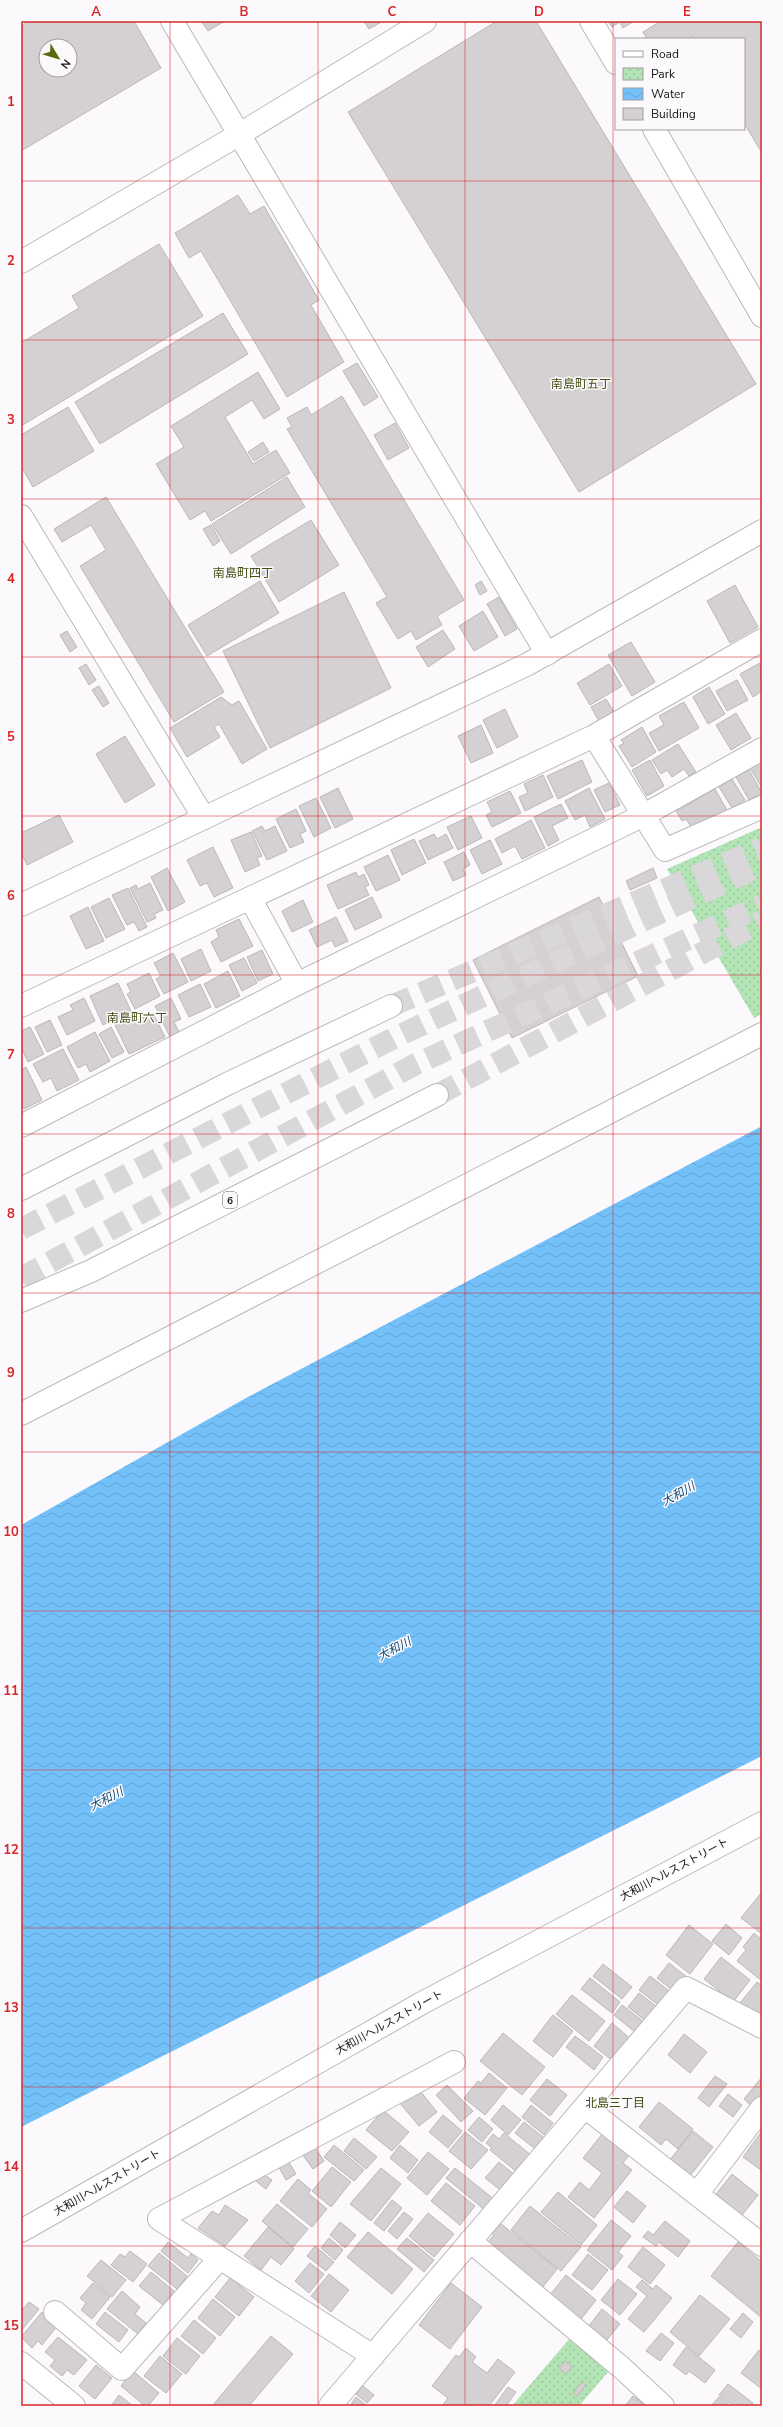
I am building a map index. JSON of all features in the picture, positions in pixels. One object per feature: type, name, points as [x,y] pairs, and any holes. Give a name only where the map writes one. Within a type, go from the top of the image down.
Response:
[{"type":"main road","points":[[172,21],[547,654]]},
{"type":"main road","points":[[21,262],[240,134],[426,21]]},
{"type":"main road","points":[[591,21],[615,62]]},
{"type":"main road","points":[[655,130],[762,316]]},
{"type":"main road","points":[[21,516],[204,818]]},
{"type":"main road","points":[[21,905],[547,654],[762,531]]},
{"type":"main road","points":[[21,1006],[594,736],[762,640]]},
{"type":"main road","points":[[594,736],[666,850],[762,807]]},
{"type":"main road","points":[[21,1126],[297,984],[644,815],[762,749]]},
{"type":"main road","points":[[250,898],[297,984]]},
{"type":"main road","points":[[21,1188],[229,1083],[391,1006]]},
{"type":"main road","points":[[21,1414],[762,1034]]},
{"type":"main road","name":"6","points":[[21,1301],[91,1271],[437,1095]]},
{"type":"main road","name":"大和川ヘルスストリート","points":[[21,2231],[422,2002],[762,1823]]},
{"type":"main road","points":[[330,2406],[686,1988],[761,2025]]},
{"type":"main road","points":[[373,2356],[160,2219],[454,2062]]},
{"type":"main road","points":[[585,2107],[762,2245]]},
{"type":"main road","points":[[697,2194],[762,2108]]},
{"type":"main road","points":[[470,2242],[622,2368],[663,2406]]},
{"type":"main road","points":[[55,2312],[122,2369],[220,2258]]},
{"type":"main road","points":[[21,2363],[74,2406]]},
{"type":"green space","points":[[762,827],[762,1014],[754,1018],[667,869]]},
{"type":"green space","points":[[570,2338],[608,2372],[579,2406],[512,2406]]},
{"type":"water","name":"大和川","points":[[762,1126],[762,1756],[21,2127],[21,1525],[246,1398]]},
{"type":"building","points":[[29,21],[134,21],[161,68],[21,151],[21,26]]},
{"type":"building","points":[[201,21],[225,21],[208,31]]},
{"type":"building","points":[[364,21],[383,21],[369,29]]},
{"type":"building","points":[[497,21],[536,21],[756,384],[579,492],[348,112]]},
{"type":"building","points":[[608,21],[634,21],[623,28],[620,22],[612,27]]},
{"type":"building","points":[[661,21],[762,21],[762,153],[745,125],[745,38],[693,38],[692,36],[689,38],[646,38],[643,32]]},
{"type":"building","points":[[238,195],[250,214],[264,206],[319,300],[311,305],[344,362],[287,397],[201,251],[189,258],[175,233]]},
{"type":"building","points":[[159,244],[203,316],[21,426],[21,343],[79,308],[72,296]]},
{"type":"building","points":[[223,313],[248,354],[100,444],[75,402]]},
{"type":"building","points":[[357,363],[378,397],[364,406],[343,371]]},
{"type":"building","points":[[258,372],[280,409],[264,419],[252,400],[225,417],[253,464],[276,450],[290,473],[211,521],[205,511],[190,520],[156,464],[184,447],[171,426]]},
{"type":"building","points":[[342,396],[464,600],[437,616],[442,625],[416,640],[411,631],[398,639],[376,603],[387,597],[287,429],[292,427],[287,418],[307,407],[311,415]]},
{"type":"building","points":[[68,407],[94,451],[33,487],[21,466],[21,435]]},
{"type":"building","points":[[395,423],[409,448],[388,460],[374,435]]},
{"type":"building","points":[[263,442],[269,452],[254,461],[248,452]]},
{"type":"building","points":[[287,477],[305,507],[231,554],[212,524]]},
{"type":"building","points":[[106,497],[224,692],[174,722],[80,566],[106,550],[91,525],[62,542],[54,529]]},
{"type":"building","points":[[311,520],[339,565],[279,602],[251,556]]},
{"type":"building","points":[[211,525],[220,541],[213,546],[203,529]]},
{"type":"building","points":[[260,581],[279,613],[207,656],[188,625]]},
{"type":"building","points":[[481,581],[487,591],[480,595],[475,585]]},
{"type":"building","points":[[735,585],[758,627],[730,643],[707,601]]},
{"type":"building","points":[[344,592],[391,688],[270,748],[223,651]]},
{"type":"building","points":[[499,597],[517,629],[505,636],[487,604]]},
{"type":"building","points":[[483,611],[498,637],[474,651],[459,626]]},
{"type":"building","points":[[443,630],[455,649],[428,667],[416,647]]},
{"type":"building","points":[[67,631],[77,647],[70,652],[60,635]]},
{"type":"building","points":[[631,642],[655,682],[632,696],[608,655]]},
{"type":"building","points":[[760,663],[762,691],[753,697],[740,674]]},
{"type":"building","points":[[86,664],[96,680],[89,685],[79,668]]},
{"type":"building","points":[[609,664],[622,686],[590,705],[577,683]]},
{"type":"building","points":[[737,680],[748,700],[727,711],[716,691]]},
{"type":"building","points":[[99,686],[109,703],[103,707],[92,690]]},
{"type":"building","points":[[709,687],[725,714],[708,724],[693,697]]},
{"type":"building","points":[[221,697],[232,705],[239,701],[267,749],[242,764],[219,724],[214,727],[220,737],[187,757],[170,728]]},
{"type":"building","points":[[606,699],[614,712],[599,721],[591,707]]},
{"type":"building","points":[[684,702],[699,728],[659,751],[649,733],[664,725],[659,716]]},
{"type":"building","points":[[505,709],[518,737],[497,748],[483,720]]},
{"type":"building","points":[[736,713],[751,738],[731,750],[716,725]]},
{"type":"building","points":[[481,725],[493,753],[471,763],[458,736]]},
{"type":"building","points":[[642,727],[656,752],[632,767],[619,746],[624,743],[621,740]]},
{"type":"building","points":[[125,736],[155,785],[125,803],[96,754]]},
{"type":"building","points":[[678,744],[696,772],[689,776],[684,769],[672,777],[667,770],[661,774],[652,760]]},
{"type":"building","points":[[582,760],[592,782],[558,799],[547,776]]},
{"type":"building","points":[[650,760],[664,786],[647,796],[632,770]]},
{"type":"building","points":[[762,761],[762,788],[750,768]]},
{"type":"building","points":[[749,770],[762,793],[749,800],[736,777]]},
{"type":"building","points":[[543,775],[553,797],[525,811],[519,797],[528,793],[524,784]]},
{"type":"building","points":[[732,779],[745,800],[732,808],[719,787]]},
{"type":"building","points":[[609,783],[620,805],[605,812],[594,790]]},
{"type":"building","points":[[338,788],[353,819],[335,828],[320,797]]},
{"type":"building","points":[[589,788],[605,819],[590,827],[585,815],[575,820],[565,801]]},
{"type":"building","points":[[715,789],[727,810],[693,830],[686,819],[682,821],[676,811]]},
{"type":"building","points":[[510,791],[521,813],[492,827],[486,815],[492,812],[487,802]]},
{"type":"building","points":[[316,798],[331,828],[314,837],[299,806]]},
{"type":"building","points":[[561,804],[568,818],[552,826],[559,840],[548,846],[534,817]]},
{"type":"building","points":[[296,809],[306,831],[300,834],[304,842],[290,848],[276,819]]},
{"type":"building","points":[[59,815],[73,842],[27,865],[21,852],[21,833]]},
{"type":"building","points":[[471,816],[482,838],[458,850],[447,827]]},
{"type":"building","points":[[531,820],[545,848],[522,859],[515,846],[502,853],[495,839]]},
{"type":"building","points":[[262,826],[265,831],[275,826],[287,851],[267,860],[252,831]]},
{"type":"building","points":[[251,832],[262,856],[257,858],[260,865],[245,872],[231,840]]},
{"type":"building","points":[[434,834],[437,839],[446,834],[453,848],[428,860],[419,841]]},
{"type":"building","points":[[414,839],[426,863],[402,875],[391,850]]},
{"type":"building","points":[[490,840],[502,864],[482,874],[470,850]]},
{"type":"building","points":[[213,847],[233,888],[214,897],[207,883],[200,886],[187,860]]},
{"type":"building","points":[[464,852],[470,865],[463,869],[466,875],[453,881],[444,862]]},
{"type":"building","points":[[388,855],[400,880],[376,891],[364,867]]},
{"type":"building","points":[[167,868],[185,902],[168,911],[151,877]]},
{"type":"building","points":[[653,868],[657,878],[630,890],[626,881]]},
{"type":"building","points":[[356,872],[358,877],[364,874],[369,885],[365,887],[369,895],[338,909],[327,885]]},
{"type":"building","points":[[150,883],[163,910],[154,914],[156,918],[147,922],[130,888],[136,885],[138,889]]},
{"type":"building","points":[[128,888],[147,927],[139,931],[134,922],[127,925],[112,895]]},
{"type":"building","points":[[372,897],[382,917],[355,930],[345,910]]},
{"type":"building","points":[[599,897],[638,976],[512,1038],[473,960]]},
{"type":"building","points":[[109,898],[125,929],[106,938],[91,907]]},
{"type":"building","points":[[303,900],[313,922],[292,932],[282,911]]},
{"type":"building","points":[[88,907],[104,941],[86,949],[70,916]]},
{"type":"building","points":[[336,917],[348,941],[335,947],[332,940],[317,947],[309,930]]},
{"type":"building","points":[[239,919],[253,946],[221,962],[211,942],[219,937],[216,930]]},
{"type":"building","points":[[201,949],[211,971],[191,981],[181,959]]},
{"type":"building","points":[[262,950],[273,974],[258,981],[247,957]]},
{"type":"building","points":[[173,953],[188,982],[164,994],[156,979],[161,976],[154,963]]},
{"type":"building","points":[[244,958],[257,983],[242,991],[229,965]]},
{"type":"building","points":[[228,971],[240,996],[216,1008],[204,984]]},
{"type":"building","points":[[149,973],[160,996],[135,1009],[127,994],[131,992],[127,984]]},
{"type":"building","points":[[118,983],[131,1011],[103,1025],[90,996]]},
{"type":"building","points":[[200,984],[211,1007],[189,1017],[178,995]]},
{"type":"building","points":[[84,998],[95,1021],[67,1035],[58,1017],[73,1010],[70,1005]]},
{"type":"building","points":[[171,998],[181,1019],[174,1022],[179,1032],[170,1037],[155,1006]]},
{"type":"building","points":[[153,1013],[165,1037],[129,1054],[115,1025],[127,1019],[130,1023]]},
{"type":"building","points":[[50,1020],[62,1045],[47,1052],[35,1027]]},
{"type":"building","points":[[30,1027],[44,1054],[28,1062],[21,1047],[21,1031]]},
{"type":"building","points":[[111,1027],[124,1052],[112,1058],[99,1034]]},
{"type":"building","points":[[95,1032],[110,1061],[90,1072],[86,1064],[78,1068],[67,1047]]},
{"type":"building","points":[[63,1049],[79,1080],[57,1091],[51,1078],[43,1082],[33,1064]]},
{"type":"building","points":[[26,1067],[42,1100],[24,1109],[21,1103],[21,1070]]},
{"type":"building","points":[[762,1892],[762,1934],[741,1918]]},
{"type":"building","points":[[726,1924],[742,1938],[729,1955],[712,1941]]},
{"type":"building","points":[[689,1925],[713,1944],[690,1974],[666,1955]]},
{"type":"building","points":[[754,1933],[762,1940],[762,1981],[737,1961],[746,1950],[743,1947]]},
{"type":"building","points":[[721,1957],[750,1980],[733,2002],[704,1979]]},
{"type":"building","points":[[669,1963],[687,1977],[675,1992],[657,1978]]},
{"type":"building","points":[[603,1964],[632,1987],[622,1999],[593,1976]]},
{"type":"building","points":[[650,1976],[673,1994],[662,2008],[639,1990]]},
{"type":"building","points":[[590,1978],[620,2002],[612,2013],[581,1989]]},
{"type":"building","points":[[757,1982],[762,1986],[762,2014],[759,2018],[740,2003]]},
{"type":"building","points":[[639,1993],[657,2007],[646,2021],[628,2007]]},
{"type":"building","points":[[572,1995],[605,2021],[589,2041],[556,2014]]},
{"type":"building","points":[[622,2005],[644,2022],[635,2032],[614,2015]]},
{"type":"building","points":[[553,2015],[573,2031],[553,2057],[533,2041]]},
{"type":"building","points":[[612,2023],[632,2040],[614,2062],[594,2046]]},
{"type":"building","points":[[503,2033],[545,2067],[522,2095],[480,2061]]},
{"type":"building","points":[[684,2034],[707,2052],[690,2073],[668,2055]]},
{"type":"building","points":[[575,2036],[603,2057],[594,2070],[566,2047]]},
{"type":"building","points":[[489,2073],[507,2088],[485,2115],[464,2098],[478,2081],[481,2083]]},
{"type":"building","points":[[715,2076],[727,2084],[709,2107],[698,2098]]},
{"type":"building","points":[[762,2077],[762,2098],[754,2108],[744,2099]]},
{"type":"building","points":[[547,2079],[567,2095],[550,2116],[530,2100]]},
{"type":"building","points":[[447,2085],[473,2111],[461,2122],[436,2095]]},
{"type":"building","points":[[417,2087],[437,2112],[419,2126],[399,2102]]},
{"type":"building","points":[[728,2094],[742,2105],[733,2117],[719,2106]]},
{"type":"building","points":[[659,2102],[693,2129],[678,2149],[666,2139],[661,2145],[639,2127]]},
{"type":"building","points":[[503,2105],[521,2120],[508,2135],[491,2120]]},
{"type":"building","points":[[531,2105],[553,2123],[544,2135],[522,2117]]},
{"type":"building","points":[[383,2110],[409,2132],[392,2151],[366,2130]]},
{"type":"building","points":[[443,2115],[462,2131],[448,2148],[429,2132]]},
{"type":"building","points":[[479,2117],[493,2129],[482,2142],[468,2130]]},
{"type":"building","points":[[524,2122],[548,2141],[539,2152],[515,2133]]},
{"type":"building","points":[[693,2131],[713,2147],[689,2177],[669,2161]]},
{"type":"building","points":[[762,2131],[762,2171],[743,2157]]},
{"type":"building","points":[[465,2132],[488,2150],[471,2169],[449,2151]]},
{"type":"building","points":[[504,2133],[532,2156],[518,2173],[490,2150],[492,2148],[486,2143],[493,2134],[499,2139]]},
{"type":"building","points":[[603,2133],[630,2154],[623,2163],[632,2170],[594,2218],[568,2197],[580,2182],[589,2190],[602,2173],[583,2158]]},
{"type":"building","points":[[354,2138],[377,2157],[366,2169],[344,2151]]},
{"type":"building","points":[[334,2145],[364,2170],[354,2181],[324,2157]]},
{"type":"building","points":[[400,2145],[418,2160],[408,2173],[390,2158]]},
{"type":"building","points":[[314,2146],[324,2161],[313,2169],[302,2154]]},
{"type":"building","points":[[428,2152],[449,2169],[427,2195],[407,2178]]},
{"type":"building","points":[[287,2159],[296,2174],[286,2180],[277,2164]]},
{"type":"building","points":[[499,2162],[516,2176],[503,2192],[485,2178]]},
{"type":"building","points":[[332,2167],[351,2182],[331,2207],[312,2191]]},
{"type":"building","points":[[381,2168],[401,2184],[371,2221],[350,2204]]},
{"type":"building","points":[[455,2168],[495,2200],[486,2211],[446,2178]]},
{"type":"building","points":[[259,2171],[272,2180],[266,2189],[253,2179]]},
{"type":"building","points":[[732,2174],[758,2195],[739,2219],[713,2198]]},
{"type":"building","points":[[298,2179],[311,2190],[308,2193],[327,2209],[312,2227],[280,2201]]},
{"type":"building","points":[[446,2183],[475,2206],[460,2225],[431,2201]]},
{"type":"building","points":[[627,2191],[646,2206],[633,2223],[614,2207]]},
{"type":"building","points":[[558,2192],[597,2225],[581,2245],[541,2212]]},
{"type":"building","points":[[392,2200],[402,2208],[384,2231],[374,2223]]},
{"type":"building","points":[[277,2204],[308,2229],[293,2247],[262,2221]]},
{"type":"building","points":[[225,2205],[248,2220],[225,2246],[198,2228],[212,2211],[219,2215]]},
{"type":"building","points":[[530,2206],[581,2247],[561,2271],[511,2230]]},
{"type":"building","points":[[404,2212],[413,2219],[397,2239],[388,2231]]},
{"type":"building","points":[[428,2213],[454,2234],[434,2257],[409,2236]]},
{"type":"building","points":[[495,2219],[557,2269],[542,2288],[487,2243],[494,2235],[487,2229]]},
{"type":"building","points":[[611,2220],[631,2236],[618,2252],[623,2256],[612,2270],[587,2250]]},
{"type":"building","points":[[665,2221],[690,2241],[678,2257],[659,2242],[656,2246],[643,2237],[648,2231],[653,2235]]},
{"type":"building","points":[[340,2222],[356,2235],[345,2248],[330,2235]]},
{"type":"building","points":[[268,2227],[294,2249],[281,2265],[271,2257],[261,2270],[244,2256]]},
{"type":"building","points":[[368,2232],[413,2269],[392,2294],[347,2257]]},
{"type":"building","points":[[329,2238],[343,2250],[335,2260],[321,2248]]},
{"type":"building","points":[[407,2238],[434,2260],[424,2272],[397,2249]]},
{"type":"building","points":[[168,2242],[188,2258],[191,2254],[198,2260],[188,2273],[161,2251]]},
{"type":"building","points":[[738,2242],[762,2262],[762,2318],[711,2276]]},
{"type":"building","points":[[315,2246],[334,2262],[326,2271],[307,2256]]},
{"type":"building","points":[[643,2247],[665,2265],[650,2284],[628,2267]]},
{"type":"building","points":[[130,2251],[147,2264],[133,2282],[111,2265],[120,2254],[125,2257]]},
{"type":"building","points":[[159,2253],[187,2276],[177,2289],[148,2266]]},
{"type":"building","points":[[588,2254],[608,2270],[592,2290],[572,2275]]},
{"type":"building","points":[[101,2260],[126,2280],[112,2297],[87,2276]]},
{"type":"building","points":[[310,2263],[324,2274],[309,2293],[295,2281]]},
{"type":"building","points":[[151,2272],[174,2291],[163,2305],[139,2286]]},
{"type":"building","points":[[329,2274],[349,2290],[331,2312],[311,2296]]},
{"type":"building","points":[[566,2275],[596,2300],[581,2319],[550,2295]]},
{"type":"building","points":[[230,2278],[254,2297],[239,2316],[215,2297]]},
{"type":"building","points":[[618,2279],[637,2294],[620,2315],[601,2300]]},
{"type":"building","points":[[642,2280],[653,2289],[656,2285],[672,2298],[644,2332],[628,2319],[647,2296],[636,2287]]},
{"type":"building","points":[[93,2283],[110,2297],[92,2319],[81,2310],[86,2303],[80,2298]]},
{"type":"building","points":[[451,2283],[482,2307],[450,2349],[419,2325]]},
{"type":"building","points":[[122,2291],[140,2307],[135,2314],[146,2323],[138,2334],[107,2309]]},
{"type":"building","points":[[700,2295],[730,2319],[699,2356],[670,2332]]},
{"type":"building","points":[[213,2299],[235,2317],[220,2336],[198,2318]]},
{"type":"building","points":[[29,2302],[39,2309],[21,2331],[21,2307],[23,2309]]},
{"type":"building","points":[[602,2309],[620,2324],[606,2341],[588,2327]]},
{"type":"building","points":[[42,2312],[58,2325],[42,2345],[38,2341],[32,2348],[21,2337]]},
{"type":"building","points":[[105,2312],[128,2330],[119,2342],[96,2324]]},
{"type":"building","points":[[743,2313],[753,2322],[741,2338],[730,2329]]},
{"type":"building","points":[[194,2320],[216,2338],[203,2354],[181,2336]]},
{"type":"building","points":[[661,2333],[674,2343],[660,2361],[646,2351]]},
{"type":"building","points":[[271,2336],[293,2354],[249,2406],[212,2406]]},
{"type":"building","points":[[58,2337],[87,2360],[74,2375],[67,2370],[62,2376],[50,2366],[55,2360],[45,2352]]},
{"type":"building","points":[[177,2338],[200,2356],[186,2374],[163,2356]]},
{"type":"building","points":[[686,2347],[715,2370],[705,2383],[689,2371],[686,2375],[673,2365]]},
{"type":"building","points":[[466,2348],[476,2357],[472,2362],[487,2373],[498,2359],[515,2372],[489,2406],[442,2406],[448,2398],[432,2386],[456,2355],[459,2357]]},
{"type":"building","points":[[759,2350],[762,2352],[762,2389],[741,2373]]},
{"type":"building","points":[[160,2356],[182,2374],[166,2393],[144,2376]]},
{"type":"building","points":[[565,2361],[572,2367],[566,2374],[559,2368]]},
{"type":"building","points":[[96,2365],[112,2378],[95,2399],[79,2386]]},
{"type":"building","points":[[133,2371],[159,2393],[148,2406],[145,2406],[121,2386]]},
{"type":"building","points":[[582,2382],[586,2385],[577,2396],[573,2393]]},
{"type":"building","points":[[728,2384],[753,2403],[751,2406],[733,2406],[719,2395]]},
{"type":"building","points":[[363,2386],[374,2395],[367,2403],[356,2394]]},
{"type":"building","points":[[508,2387],[516,2392],[506,2406],[494,2406]]},
{"type":"building","points":[[119,2395],[133,2406],[111,2406]]},
{"type":"building","points":[[633,2396],[646,2406],[625,2406]]},
{"type":"building","points":[[356,2397],[367,2406],[350,2406]]},
{"type":"building","points":[[719,2397],[728,2404],[726,2406],[711,2406]]},
{"type":"tunnel","points":[[391,1006],[762,848]]},
{"type":"tunnel","points":[[21,1229],[400,1035],[762,865]]},
{"type":"tunnel","points":[[21,1278],[416,1064],[762,905]]},
{"type":"tunnel","points":[[437,1095],[762,921]]},
{"type":"district","name":"南島町五丁","points":[[581,384]]},
{"type":"district","name":"南島町四丁","points":[[243,573]]},
{"type":"district","name":"南島町六丁","points":[[137,1018]]},
{"type":"district","name":"北島三丁目","points":[[615,2103]]}]
